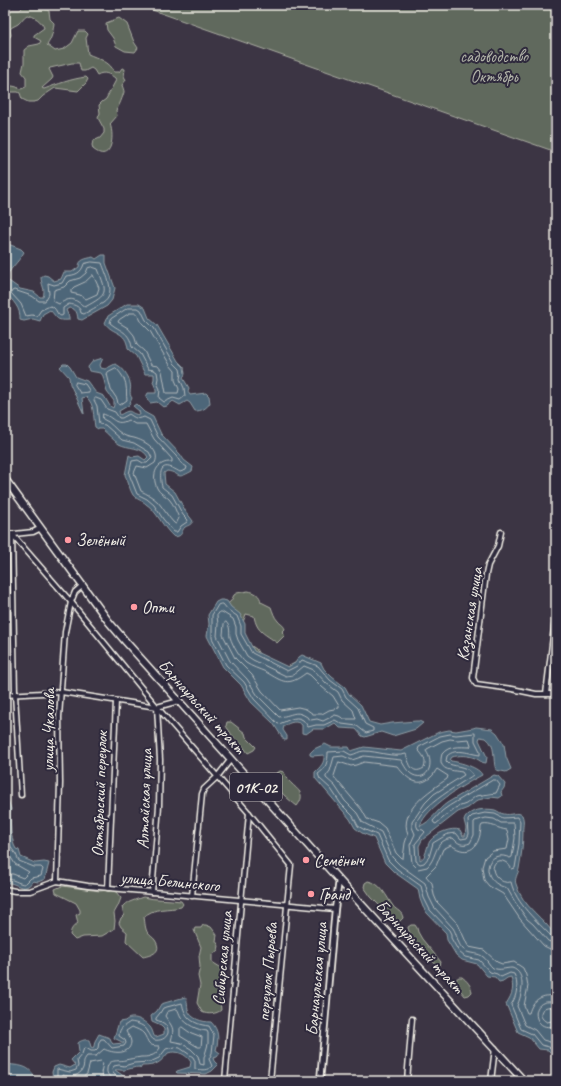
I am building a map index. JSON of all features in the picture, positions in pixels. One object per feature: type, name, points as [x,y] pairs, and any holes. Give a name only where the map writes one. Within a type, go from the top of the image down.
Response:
[{"type":"main road","name":"Барнаульский тракт","points":[[5,479],[126,642],[339,880],[524,1081]]},
{"type":"street","points":[[5,535],[33,532],[41,528]]},
{"type":"street","name":"Казанская улица","points":[[501,532],[498,546],[488,565],[486,574],[473,678],[476,684],[536,694],[546,694]]},
{"type":"street","points":[[12,534],[71,602],[157,708],[249,813]]},
{"type":"street","points":[[12,534],[15,694],[21,796]]},
{"type":"street","name":"улица Чкалова","points":[[57,881],[61,692],[64,632],[71,602],[75,592],[83,585]]},
{"type":"street","points":[[556,610],[546,694],[556,694]]},
{"type":"street","points":[[5,695],[61,692],[157,708],[179,701]]},
{"type":"street","name":"Октябрьский переулок","points":[[108,888],[116,701]]},
{"type":"street","name":"Алтайская улица","points":[[152,892],[159,798],[160,760],[157,708]]},
{"type":"street","points":[[192,896],[202,794],[204,789],[217,777],[231,759]]},
{"type":"street","name":"переулок Пырьева","points":[[249,813],[291,865],[286,904],[270,1081]]},
{"type":"street","name":"Сибирская улица","points":[[225,1081],[240,900],[249,813]]},
{"type":"street","name":"Барнаульская улица","points":[[320,1081],[335,909],[339,880]]},
{"type":"street","name":"улица Белинского","points":[[5,889],[30,891],[57,881],[108,888],[335,909]]},
{"type":"street","points":[[407,1081],[412,1019]]},
{"type":"street","points":[[492,1081],[495,1048]]},
{"type":"green space","points":[[22,5],[37,5],[49,11],[50,19],[54,23],[53,32],[47,45],[55,51],[64,49],[72,43],[78,31],[85,31],[88,34],[86,38],[88,54],[107,63],[114,72],[119,72],[122,68],[125,69],[124,76],[126,80],[122,85],[124,92],[120,104],[116,110],[117,116],[110,124],[112,142],[108,151],[99,153],[93,149],[92,145],[93,141],[100,138],[104,133],[104,129],[98,118],[100,113],[99,105],[106,99],[116,80],[111,75],[104,73],[97,75],[91,68],[81,71],[79,63],[72,63],[50,68],[49,69],[53,77],[42,88],[44,89],[70,80],[86,77],[88,79],[86,83],[78,91],[55,88],[38,101],[34,102],[28,102],[22,99],[20,93],[18,92],[5,92],[5,87],[7,86],[13,86],[21,89],[26,87],[26,77],[22,72],[24,50],[29,46],[39,44],[41,41],[34,37],[34,35],[44,28],[37,19],[27,15],[18,24],[10,29],[10,37],[6,37],[5,18],[12,10],[20,10]]},
{"type":"green space","name":"садоводство Октябрь","points":[[138,5],[556,5],[556,152]]},
{"type":"green space","points":[[119,18],[127,24],[138,48],[135,52],[125,51],[116,46],[113,38],[107,30],[106,23]]},
{"type":"green space","points":[[248,591],[257,594],[260,597],[261,602],[271,607],[276,618],[285,629],[282,632],[285,635],[277,643],[259,629],[255,622],[254,616],[246,614],[242,625],[247,643],[256,649],[260,656],[284,666],[287,667],[295,663],[297,705],[217,613],[231,601],[234,595]]},
{"type":"green space","points":[[227,722],[231,722],[245,733],[246,737],[256,747],[254,750],[248,753],[234,738],[226,726]]},
{"type":"green space","points":[[280,771],[284,772],[288,780],[300,792],[301,798],[297,806],[280,791],[273,780]]},
{"type":"green space","points":[[368,881],[373,882],[380,887],[393,906],[400,912],[403,918],[400,921],[396,922],[371,897],[364,887],[365,883]]},
{"type":"green space","points":[[62,886],[116,892],[121,898],[114,913],[114,929],[102,936],[83,937],[75,940],[70,935],[74,926],[78,923],[76,915],[80,913],[80,910],[76,903],[56,893],[55,889]]},
{"type":"green space","points":[[143,897],[181,901],[183,904],[181,907],[161,909],[152,912],[144,917],[147,932],[155,940],[158,947],[153,954],[143,957],[126,941],[127,932],[119,923],[124,915],[122,907],[125,904]]},
{"type":"green space","points":[[203,925],[211,927],[217,935],[216,941],[219,946],[218,950],[212,955],[212,962],[220,967],[221,1010],[212,1014],[202,1012],[197,1003],[200,985],[198,976],[201,947],[194,930],[195,928],[201,928]]},
{"type":"green space","points":[[415,925],[422,939],[441,962],[440,966],[436,965],[415,942],[409,932],[408,927]]},
{"type":"green space","points":[[462,977],[470,985],[472,992],[469,995],[465,996],[460,990],[456,982],[456,979]]},
{"type":"water","points":[[8,244],[21,249],[24,252],[6,279],[20,289],[34,292],[40,297],[43,297],[44,294],[41,277],[44,275],[48,276],[54,281],[61,279],[64,272],[72,272],[79,267],[80,262],[83,260],[93,257],[96,259],[102,255],[106,255],[106,263],[115,288],[112,300],[107,306],[82,320],[78,319],[75,310],[69,308],[66,310],[69,320],[59,319],[50,310],[43,314],[40,321],[33,319],[24,321],[20,320],[18,308],[5,292],[5,245]]},
{"type":"water","points":[[127,304],[139,304],[145,308],[149,318],[157,325],[178,361],[184,367],[185,374],[183,378],[189,388],[188,392],[190,395],[206,393],[209,396],[210,403],[205,408],[195,411],[187,401],[180,405],[173,401],[167,406],[163,407],[157,402],[150,403],[146,397],[148,393],[156,393],[153,382],[154,374],[145,374],[136,356],[128,349],[125,339],[108,327],[105,323],[108,316]]},
{"type":"water","points":[[103,358],[100,365],[101,368],[105,369],[115,364],[118,365],[125,372],[129,380],[130,394],[132,398],[129,405],[119,411],[120,415],[129,411],[140,415],[139,411],[133,406],[136,404],[144,412],[153,417],[161,434],[184,460],[193,467],[192,471],[183,476],[178,476],[167,471],[164,473],[165,484],[175,492],[186,512],[193,521],[185,527],[179,536],[174,537],[150,507],[133,495],[125,475],[129,455],[132,457],[139,456],[145,460],[148,457],[139,449],[119,444],[102,429],[95,427],[91,403],[86,397],[82,398],[84,414],[70,384],[69,377],[60,367],[63,364],[67,364],[76,377],[87,381],[96,393],[104,396],[113,408],[114,401],[107,392],[103,376],[101,373],[89,371],[88,367],[93,361]]},
{"type":"water","points":[[220,600],[227,601],[231,607],[240,614],[245,624],[245,633],[254,651],[288,667],[295,663],[302,655],[321,663],[324,669],[345,687],[349,694],[361,705],[369,722],[380,725],[416,721],[423,723],[416,729],[393,736],[381,732],[365,737],[362,736],[356,729],[340,728],[335,723],[325,729],[313,729],[306,734],[302,733],[302,725],[298,722],[293,722],[284,726],[283,730],[287,736],[287,740],[284,740],[273,723],[251,702],[241,685],[223,667],[207,636],[209,624],[208,615],[216,602]]},
{"type":"water","points":[[476,727],[492,729],[497,733],[504,744],[506,757],[511,769],[506,772],[496,770],[492,745],[486,738],[480,737],[479,740],[487,757],[486,763],[466,756],[452,757],[450,760],[474,768],[482,775],[456,790],[438,804],[430,811],[420,826],[427,822],[447,803],[494,775],[498,776],[505,784],[501,792],[502,796],[499,798],[491,797],[478,800],[468,808],[458,812],[422,840],[419,846],[420,860],[424,857],[430,841],[440,833],[456,829],[460,830],[463,836],[465,836],[466,828],[464,820],[466,816],[473,811],[491,809],[503,814],[518,813],[522,815],[523,842],[519,869],[515,880],[516,884],[528,906],[546,924],[556,937],[556,1063],[548,1050],[539,1049],[529,1037],[518,1032],[506,1004],[512,991],[511,977],[499,982],[495,977],[487,976],[477,964],[462,960],[456,955],[447,940],[446,933],[423,907],[418,889],[394,872],[385,863],[374,838],[355,828],[350,819],[315,778],[315,772],[323,763],[324,755],[312,756],[310,753],[314,749],[325,744],[331,747],[349,747],[351,751],[364,747],[401,751],[439,732],[449,730],[456,731]]},
{"type":"water","points":[[7,800],[11,809],[11,833],[14,845],[16,849],[19,850],[21,857],[35,863],[49,863],[45,879],[38,882],[33,881],[26,887],[5,883],[5,813]]},
{"type":"water","points":[[185,997],[189,1013],[194,1018],[201,1021],[211,1022],[216,1028],[218,1042],[216,1050],[220,1053],[217,1057],[213,1058],[218,1065],[212,1071],[206,1074],[177,1073],[177,1071],[190,1067],[191,1062],[181,1053],[171,1052],[168,1053],[160,1062],[154,1065],[142,1066],[140,1069],[139,1067],[115,1070],[125,1077],[126,1081],[53,1081],[52,1072],[54,1067],[59,1065],[70,1068],[75,1065],[71,1060],[79,1052],[78,1043],[84,1040],[89,1040],[91,1047],[93,1048],[99,1034],[110,1038],[113,1044],[124,1043],[114,1038],[119,1022],[131,1018],[138,1019],[145,1022],[150,1027],[154,1036],[156,1037],[164,1034],[164,1029],[152,1022],[151,1016],[157,1011],[161,1004]]},
{"type":"water","points":[[5,1064],[20,1066],[28,1069],[34,1075],[36,1081],[5,1081]]},
{"type":"place","name":"Зелёный","points":[[68,540]]},
{"type":"place","name":"Опти","points":[[134,607]]},
{"type":"place","name":"Семёныч","points":[[306,860]]},
{"type":"place","name":"Гранд","points":[[311,894]]}]
